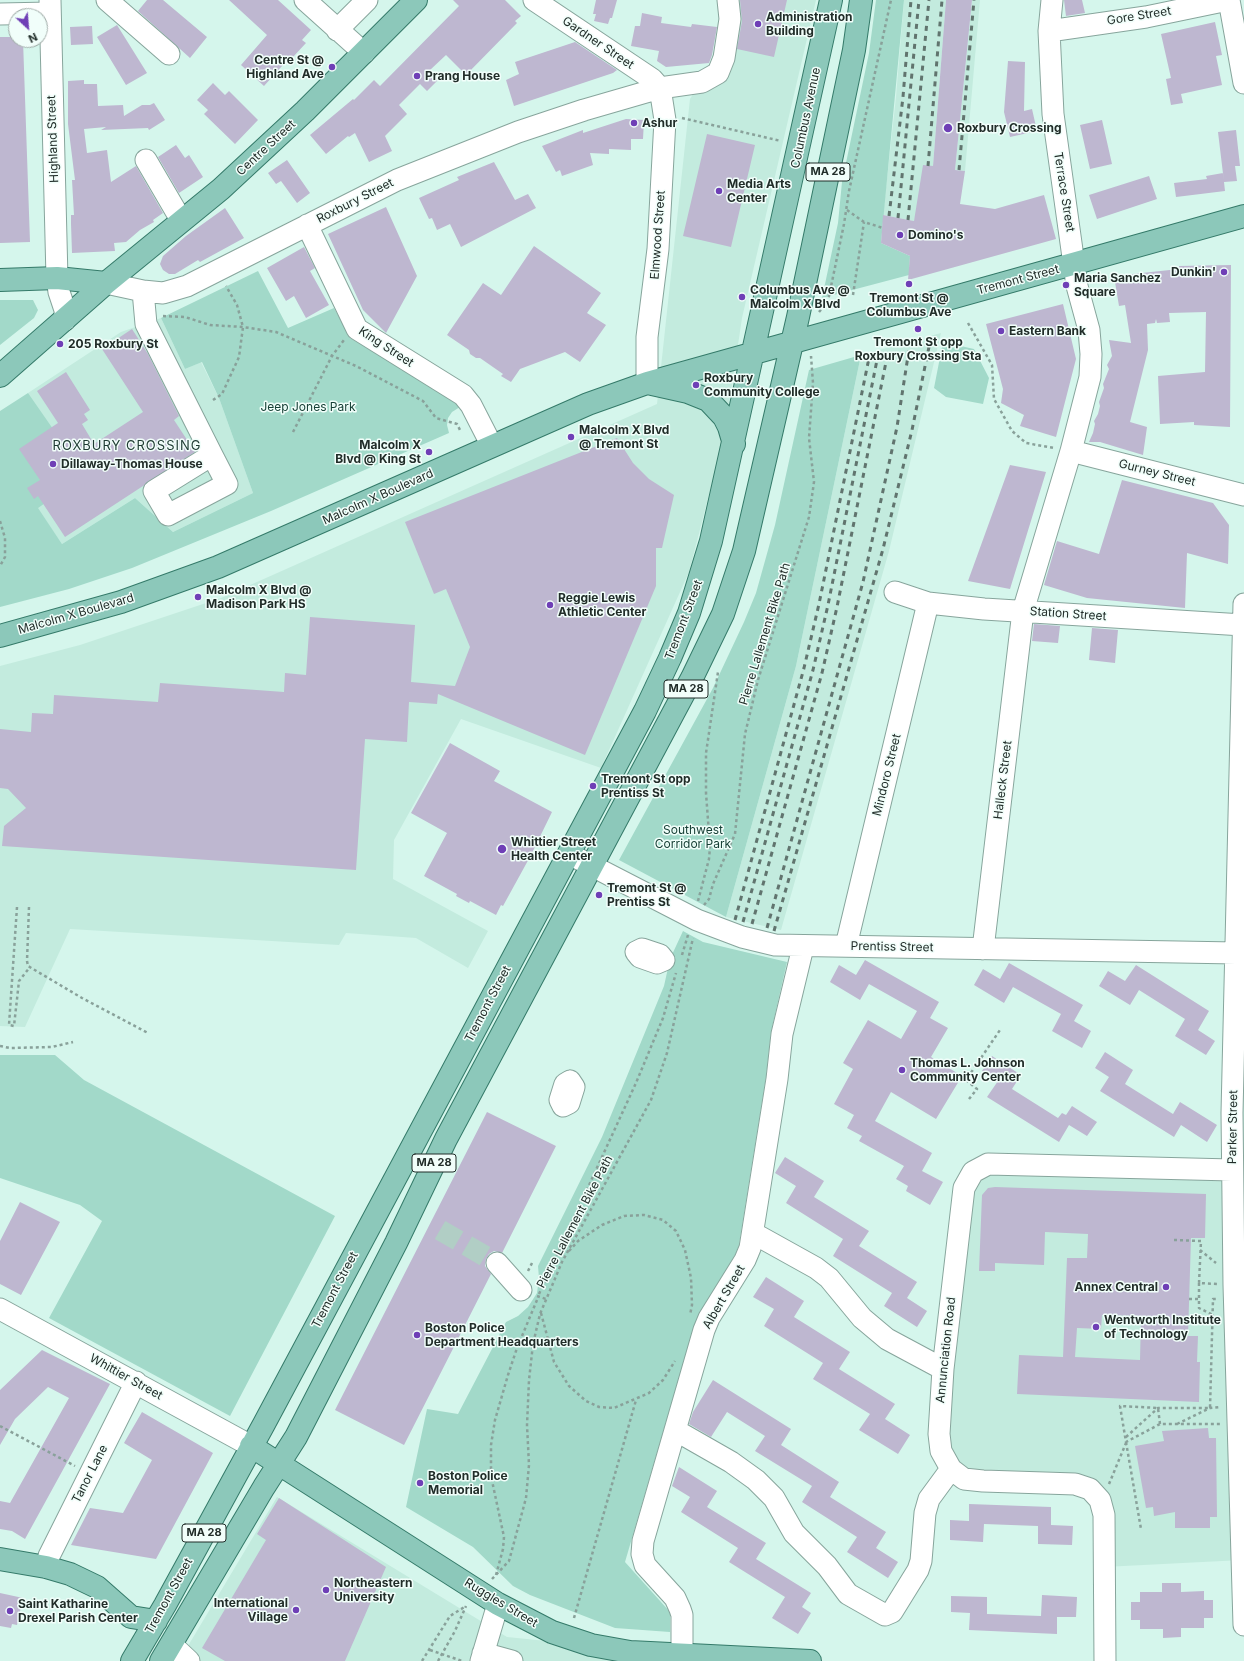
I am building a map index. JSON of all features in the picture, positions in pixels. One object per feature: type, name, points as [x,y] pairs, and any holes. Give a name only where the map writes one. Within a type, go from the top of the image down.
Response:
[{"type":"main road","name":"Centre Street","points":[[106,284],[221,189],[261,153],[416,0]]},
{"type":"main road","name":"Columbus Avenue","points":[[753,353],[831,0]]},
{"type":"main road","name":"MA 28","points":[[791,343],[854,50],[861,0]]},
{"type":"main road","name":"Tremont Street","points":[[132,1661],[156,1621],[251,1446],[645,711],[689,613],[704,567],[734,444],[753,353],[1244,216]]},
{"type":"main road","points":[[0,280],[57,278],[106,284]]},
{"type":"main road","points":[[0,376],[106,284]]},
{"type":"main road","name":"Tremont Street","points":[[166,1652],[296,1437],[352,1330],[446,1139],[692,678],[723,614],[746,545],[791,343]]},
{"type":"main road","name":"Malcolm X Boulevard","points":[[0,636],[121,602],[218,567],[588,404],[647,383],[753,353]]},
{"type":"main road","points":[[647,383],[688,392],[708,400],[724,417],[729,427],[734,444]]},
{"type":"main road","name":"Ruggles Street","points":[[251,1446],[498,1604],[552,1632],[606,1655],[630,1652],[752,1660],[810,1661]]},
{"type":"main road","points":[[0,1559],[46,1567],[70,1574],[97,1587],[131,1617],[156,1621]]},
{"type":"street","points":[[107,0],[169,54]]},
{"type":"street","points":[[305,0],[364,53]]},
{"type":"street","points":[[338,30],[367,0]]},
{"type":"street","name":"Gardner Street","points":[[534,0],[652,79],[660,88]]},
{"type":"street","name":"Roxbury Street","points":[[106,284],[163,293],[187,286],[397,180],[518,132],[584,110],[660,88],[702,82],[718,73],[724,58],[730,19],[728,0]]},
{"type":"street","name":"Terrace Street","points":[[1052,0],[1050,31],[1053,114],[1074,264]]},
{"type":"street","points":[[1229,0],[1244,83]]},
{"type":"street","name":"Gore Street","points":[[1050,31],[1144,8],[1229,0]]},
{"type":"street","points":[[0,14],[50,6]]},
{"type":"street","name":"Highland Street","points":[[50,6],[57,278]]},
{"type":"street","name":"Elmwood Street","points":[[647,383],[647,337],[658,248],[664,114],[660,88]]},
{"type":"street","points":[[146,160],[182,220]]},
{"type":"street","name":"King Street","points":[[307,225],[354,325],[366,336],[463,395],[469,402],[492,446]]},
{"type":"street","points":[[1023,611],[1071,451],[1090,378],[1091,354],[1089,330],[1077,286],[1074,264]]},
{"type":"street","points":[[57,278],[59,292],[65,310],[65,320]]},
{"type":"street","points":[[143,291],[146,324],[212,455]]},
{"type":"street","name":"Gurney Street","points":[[1071,451],[1244,495]]},
{"type":"street","name":"Station Street","points":[[895,592],[928,603],[984,610],[1023,611],[1243,626]]},
{"type":"street","name":"Mindoro Street","points":[[846,946],[928,603]]},
{"type":"street","name":"Parker Street","points":[[1244,604],[1242,866],[1236,952],[1239,1066],[1232,1170],[1244,1625]]},
{"type":"street","name":"Halleck Street","points":[[983,949],[1023,611]]},
{"type":"street","name":"Prentiss Street","points":[[569,854],[697,920],[775,945],[803,947],[846,946],[1236,952]]},
{"type":"street","name":"Albert Street","points":[[682,1656],[680,1609],[674,1598],[645,1565],[642,1554],[643,1541],[704,1330],[709,1318],[745,1260],[753,1234],[777,1079],[782,1034],[803,947]]},
{"type":"street","name":"Annunciation Road","points":[[1105,1661],[1104,1515],[1100,1500],[1090,1489],[1075,1484],[964,1479],[951,1469],[941,1451],[939,1434],[943,1369],[964,1188],[973,1172],[988,1164],[1232,1170]]},
{"type":"street","points":[[753,1234],[816,1268],[829,1278],[862,1318],[887,1339],[943,1369]]},
{"type":"street","points":[[497,1263],[529,1293]]},
{"type":"street","name":"Whittier Street","points":[[2,1316],[136,1382],[251,1446]]},
{"type":"street","name":"Tanor Lane","points":[[46,1567],[49,1556],[136,1382]]},
{"type":"street","points":[[675,1430],[731,1462],[756,1480],[774,1498],[794,1533],[827,1566],[848,1594],[885,1615],[892,1612],[918,1570],[921,1561],[925,1514],[929,1499],[951,1469]]},
{"type":"street","points":[[498,1604],[482,1657],[512,1661]]},
{"type":"street","points":[[166,1652],[189,1661]]},
{"type":"path","points":[[819,311],[828,301],[847,210],[849,191],[891,0]]},
{"type":"path","points":[[664,114],[781,141]]},
{"type":"path","points":[[847,210],[864,222],[882,228]]},
{"type":"path","points":[[853,295],[864,222]]},
{"type":"path","points":[[213,400],[222,394],[239,357],[244,326],[237,305],[217,270]]},
{"type":"path","points":[[145,315],[185,317],[210,325],[244,326],[276,332],[332,356],[424,401],[436,418],[457,424],[460,430]]},
{"type":"path","points":[[968,323],[992,365],[994,399],[1012,431],[1026,443],[1071,451]]},
{"type":"path","points":[[293,432],[332,356],[354,325]]},
{"type":"path","name":"Pierre Lallement Bike Path","points":[[702,909],[709,900],[713,884],[735,834],[744,734],[758,680],[809,517],[814,482],[809,438],[813,383],[811,358]]},
{"type":"path","points":[[0,521],[5,538],[5,557],[0,566]]},
{"type":"path","points":[[698,900],[709,859],[710,834],[706,793],[706,753],[718,672]]},
{"type":"path","points":[[17,907],[9,1025],[14,1026],[19,981],[30,967]]},
{"type":"path","points":[[29,907],[26,961],[30,967],[82,998],[148,1033]]},
{"type":"path","points":[[680,960],[690,933]]},
{"type":"path","name":"Pierre Lallement Bike Path","points":[[529,1293],[517,1348],[508,1375],[491,1445],[491,1476],[504,1537],[503,1549],[495,1576],[506,1566],[510,1558],[526,1498],[530,1465],[527,1426],[529,1380],[532,1344],[541,1312],[566,1254],[650,1100],[667,1053],[694,935]]},
{"type":"path","points":[[546,1299],[529,1293],[636,1083],[663,1018],[678,967]]},
{"type":"path","points":[[969,1099],[977,1089],[966,1080],[1000,1030]]},
{"type":"path","points":[[0,1046],[10,1048],[52,1047],[73,1042]]},
{"type":"path","points":[[566,1254],[578,1241],[602,1225],[624,1216],[644,1215],[664,1220],[676,1231],[685,1250],[691,1278],[692,1305],[689,1320]]},
{"type":"path","points":[[1174,1240],[1201,1241],[1199,1308],[1212,1315]]},
{"type":"path","points":[[1200,1250],[1220,1266]]},
{"type":"path","points":[[1199,1283],[1220,1284]]},
{"type":"path","points":[[1189,1299],[1199,1299]]},
{"type":"path","points":[[1210,1408],[1213,1299],[1221,1299]]},
{"type":"path","points":[[541,1312],[554,1362],[569,1386],[586,1401],[599,1407],[614,1408],[648,1393],[663,1380],[672,1367],[678,1354]]},
{"type":"path","points":[[574,1618],[637,1399]]},
{"type":"path","points":[[1141,1529],[1120,1406],[1158,1408],[1223,1407]]},
{"type":"path","points":[[1158,1408],[1160,1424]]},
{"type":"path","points":[[1126,1437],[1158,1408]]},
{"type":"path","points":[[1176,1424],[1210,1408]]},
{"type":"path","points":[[1109,1484],[1126,1442],[1160,1424],[1223,1424]]},
{"type":"path","points":[[0,1426],[90,1474]]},
{"type":"path","points":[[422,1661],[450,1616],[466,1606],[438,1661]]},
{"type":"path","points":[[430,1650],[462,1661]]},
{"type":"shaded area","points":[[717,0],[816,0],[742,318],[720,452],[689,572],[601,768],[461,719],[394,840],[393,879],[488,931],[468,968],[416,938],[346,933],[339,945],[70,929],[25,1027],[0,1026],[0,666],[80,645],[221,598],[657,404],[690,99],[708,70],[720,32]]},
{"type":"shaded area","points":[[904,0],[946,0],[933,166],[914,221],[883,215],[896,97]]},
{"type":"shaded area","points":[[972,0],[980,0],[965,171],[955,170]]},
{"type":"shaded area","points":[[161,318],[185,369],[201,362],[219,398],[253,493],[173,532],[135,498],[62,544],[37,508],[28,393],[121,332]]},
{"type":"shaded area","points":[[941,333],[889,551],[781,930],[726,917],[796,666],[861,355]]},
{"type":"shaded area","name":"Wentworth Institute of Technology","points":[[1234,1066],[1244,1066],[1244,1621],[1242,1560],[1104,1567],[1090,1489],[964,1479],[939,1434],[973,1172],[1232,1170]]},
{"type":"shaded area","name":"Northeastern University","points":[[277,1497],[507,1637],[596,1646],[810,1661],[179,1661]]},
{"type":"green space","points":[[876,0],[904,0],[881,243],[910,256],[909,275],[822,298],[838,223],[842,182],[869,53]]},
{"type":"green space","name":"Jeep Jones Park","points":[[258,271],[288,328],[334,308],[350,338],[456,401],[460,407],[452,412],[448,418],[447,425],[449,433],[271,511],[132,568],[69,589],[0,607],[0,411],[28,393],[85,475],[38,508],[62,544],[135,498],[173,532],[253,493],[219,398],[202,362],[185,369],[161,318]]},
{"type":"green space","points":[[0,300],[33,300],[38,310],[34,318],[0,345]]},
{"type":"green space","points":[[943,342],[974,349],[989,378],[983,404],[946,397],[934,388]]},
{"type":"green space","name":"Southwest Corridor Park","points":[[861,355],[796,666],[726,917],[619,860],[713,688],[756,593],[775,525],[809,370]]},
{"type":"green space","points":[[683,931],[703,942],[787,962],[771,1032],[766,1077],[739,1245],[735,1255],[694,1326],[625,1562],[670,1612],[670,1632],[615,1628],[530,1595],[513,1586],[473,1547],[406,1507],[427,1409],[458,1414],[506,1322],[518,1316],[528,1307],[537,1293],[539,1278],[538,1266],[602,1137],[664,986],[670,959]]},
{"type":"green space","points":[[0,1055],[55,1055],[84,1080],[335,1216],[230,1416],[49,1318],[102,1221],[80,1205],[0,1178]]},
{"type":"building","points":[[147,0],[163,0],[207,37],[190,58],[138,11]]},
{"type":"building","points":[[229,0],[278,0],[311,30],[302,40],[306,43],[293,57],[291,56],[264,86],[241,65],[267,35]]},
{"type":"building","points":[[453,0],[505,0],[521,16],[515,21],[517,23],[466,75],[446,55],[429,71],[438,80],[427,91],[420,84],[399,105],[407,114],[385,136],[392,151],[369,162],[355,133],[349,137],[348,136],[326,154],[310,135],[353,99],[354,100],[374,80],[380,86],[459,6]]},
{"type":"building","points":[[596,0],[617,0],[612,18],[610,18],[608,24],[594,21],[596,14],[593,14]]},
{"type":"building","name":"Administration Building","points":[[740,0],[787,0],[774,57],[737,49],[742,21]]},
{"type":"building","name":"Roxbury Crossing","points":[[946,0],[972,0],[955,170],[965,171],[960,204],[995,209],[1044,195],[1056,239],[908,280],[910,256],[881,243],[883,215],[914,221],[923,165],[933,166]]},
{"type":"building","points":[[1064,0],[1082,0],[1085,13],[1066,16]]},
{"type":"building","points":[[642,13],[662,17],[661,23],[691,27],[692,24],[717,27],[709,63],[666,67],[657,61],[659,51],[631,46],[635,26],[640,26]]},
{"type":"building","points":[[1215,22],[1222,55],[1216,56],[1222,85],[1181,94],[1183,103],[1171,105],[1166,79],[1171,78],[1161,34]]},
{"type":"building","points":[[117,25],[147,73],[126,85],[97,37]]},
{"type":"building","points":[[92,26],[93,44],[71,45],[70,27]]},
{"type":"building","points":[[0,37],[8,37],[8,48],[23,48],[30,242],[0,243]]},
{"type":"building","points":[[575,42],[617,70],[613,73],[514,106],[506,80],[519,74],[515,62]]},
{"type":"building","points":[[1008,61],[1025,62],[1024,111],[1032,109],[1037,131],[1010,137],[1004,112]]},
{"type":"building","points":[[84,80],[84,84],[97,84],[98,106],[123,105],[124,116],[142,105],[150,105],[154,103],[165,120],[149,130],[148,128],[101,130],[106,127],[84,129],[87,153],[107,150],[111,182],[136,166],[163,213],[153,220],[154,222],[140,230],[126,242],[114,243],[115,251],[72,253],[71,215],[74,215],[72,180],[75,180],[68,124],[68,81]]},
{"type":"building","points":[[213,83],[225,95],[229,91],[258,120],[235,144],[204,114],[208,110],[197,100]]},
{"type":"building","points":[[626,119],[644,120],[643,139],[631,139],[631,150],[609,149],[609,154],[590,153],[593,165],[562,176],[560,170],[556,172],[542,146],[583,130],[583,133]]},
{"type":"building","points":[[1102,120],[1112,164],[1090,169],[1080,125]]},
{"type":"building","points":[[1236,130],[1240,166],[1235,166],[1237,181],[1224,182],[1218,132]]},
{"type":"building","name":"Media Arts Center","points":[[707,134],[755,145],[731,247],[683,236]]},
{"type":"building","points":[[176,145],[185,158],[189,155],[203,177],[179,193],[158,157]]},
{"type":"building","points":[[287,160],[310,193],[297,203],[281,181],[276,184],[268,173]]},
{"type":"building","points":[[494,162],[515,200],[528,194],[536,208],[461,247],[450,224],[437,230],[432,218],[429,219],[419,198],[459,180],[457,177]]},
{"type":"building","points":[[1223,173],[1225,191],[1176,197],[1174,183],[1207,179],[1206,176]]},
{"type":"building","points":[[1149,176],[1157,199],[1097,219],[1089,195]]},
{"type":"building","points":[[386,207],[417,276],[386,333],[363,310],[328,234]]},
{"type":"building","points":[[225,208],[244,238],[200,262],[198,260],[175,274],[169,274],[163,270],[160,264],[163,256],[186,236]]},
{"type":"building","points":[[534,246],[601,293],[587,313],[606,325],[580,362],[565,352],[520,369],[511,382],[501,376],[503,374],[480,358],[476,358],[470,354],[469,350],[447,335],[483,283],[501,295]]},
{"type":"building","points":[[304,247],[315,268],[310,271],[329,305],[306,318],[294,296],[286,301],[267,268]]},
{"type":"building","points":[[1231,265],[1230,427],[1194,425],[1194,422],[1160,424],[1158,376],[1205,372],[1206,312],[1169,313],[1170,322],[1157,323],[1156,319],[1155,323],[1147,324],[1148,350],[1130,422],[1147,427],[1143,455],[1100,442],[1089,442],[1093,433],[1095,424],[1094,421],[1100,406],[1099,402],[1104,388],[1103,384],[1109,369],[1107,365],[1112,356],[1109,340],[1131,343],[1125,305],[1119,306],[1114,276],[1179,269],[1179,266]]},
{"type":"building","points":[[1063,304],[1076,359],[1056,437],[1020,426],[1024,415],[1001,403],[1003,389],[986,324]]},
{"type":"building","points":[[132,329],[148,354],[179,416],[174,420],[195,452],[65,537],[38,496],[34,499],[27,488],[40,480],[19,449],[58,423],[37,391],[66,372],[90,410],[84,414],[88,420],[82,424],[94,444],[143,412],[102,349]]},
{"type":"building","points":[[617,438],[633,463],[649,479],[674,495],[662,548],[656,548],[656,586],[585,755],[438,694],[437,704],[409,702],[407,742],[365,739],[356,870],[2,846],[4,826],[26,808],[8,789],[0,788],[0,729],[31,732],[32,713],[53,714],[54,695],[158,702],[160,683],[284,692],[285,673],[306,675],[310,617],[415,625],[411,682],[455,686],[470,647],[446,589],[434,594],[405,522]]},
{"type":"building","points":[[1010,465],[1046,472],[1010,589],[968,581]]},
{"type":"building","points":[[1122,480],[1213,503],[1229,525],[1228,564],[1187,553],[1185,608],[1087,598],[1044,585],[1057,541],[1099,554]]},
{"type":"building","points":[[1034,624],[1060,626],[1058,643],[1032,641]]},
{"type":"building","points":[[1092,628],[1118,630],[1115,663],[1089,660]]},
{"type":"building","points":[[450,743],[500,771],[494,781],[552,812],[531,855],[503,906],[501,905],[496,915],[470,901],[469,903],[456,896],[457,894],[424,876],[447,833],[411,813]]},
{"type":"building","points":[[865,960],[939,1002],[930,1018],[948,1028],[931,1057],[962,1076],[936,1119],[891,1092],[875,1121],[932,1153],[922,1171],[943,1182],[930,1205],[906,1191],[908,1186],[896,1179],[904,1166],[859,1141],[862,1136],[847,1128],[854,1115],[834,1104],[853,1069],[843,1063],[868,1020],[901,1039],[917,1011],[869,984],[860,1000],[830,982],[839,965],[856,975]]},
{"type":"building","points":[[1009,963],[1083,1005],[1074,1021],[1091,1031],[1082,1048],[1052,1031],[1061,1014],[1013,987],[1004,1003],[974,985],[983,969],[1000,979]]},
{"type":"building","points":[[1136,965],[1209,1011],[1198,1030],[1215,1041],[1206,1055],[1175,1036],[1185,1019],[1139,990],[1130,1005],[1099,986],[1108,971],[1125,981]]},
{"type":"building","points":[[1105,1052],[1133,1070],[1125,1084],[1173,1114],[1180,1102],[1217,1125],[1207,1142],[1181,1125],[1174,1137],[1100,1091],[1109,1077],[1095,1068]]},
{"type":"building","points":[[992,1056],[1021,1075],[1012,1089],[1058,1118],[1062,1113],[1066,1115],[1072,1106],[1097,1122],[1087,1136],[1069,1125],[1059,1142],[987,1097],[998,1081],[982,1071]]},
{"type":"building","name":"Boston Police Department Headquarters","points":[[487,1112],[556,1146],[502,1253],[494,1251],[489,1254],[486,1259],[485,1266],[491,1274],[404,1445],[335,1410]]},
{"type":"building","points":[[785,1157],[824,1181],[814,1197],[869,1231],[859,1246],[917,1282],[907,1298],[927,1311],[917,1327],[884,1306],[892,1293],[833,1256],[843,1239],[786,1203],[796,1186],[775,1173]]},
{"type":"building","name":"Annex Central","points":[[988,1188],[1206,1194],[1205,1238],[1191,1238],[1188,1336],[1198,1336],[1197,1362],[1200,1362],[1199,1402],[1017,1394],[1019,1355],[1063,1357],[1067,1258],[1087,1258],[1088,1234],[1045,1232],[1044,1265],[995,1263],[995,1271],[979,1271],[982,1195]],"holes":[[[1102,1315],[1141,1316],[1140,1360],[1075,1357],[1077,1328],[1101,1329]]]},
{"type":"building","points":[[20,1202],[60,1222],[21,1295],[0,1284],[0,1241]]},
{"type":"building","points":[[766,1277],[804,1301],[794,1317],[850,1352],[839,1369],[895,1404],[885,1419],[910,1435],[898,1454],[859,1430],[870,1414],[813,1379],[823,1363],[764,1326],[774,1309],[753,1297]]},
{"type":"building","points":[[42,1350],[110,1384],[25,1539],[12,1531],[0,1529],[0,1501],[10,1503],[69,1398],[48,1387],[15,1419],[0,1445],[0,1390]]},
{"type":"building","points":[[713,1380],[791,1429],[781,1445],[839,1482],[830,1497],[886,1532],[876,1548],[898,1562],[888,1578],[847,1552],[857,1537],[802,1502],[812,1486],[755,1451],[765,1436],[727,1412],[711,1437],[689,1424],[693,1412]]},
{"type":"building","points":[[142,1412],[213,1453],[156,1559],[71,1545],[90,1508],[123,1513],[152,1460],[124,1443]]},
{"type":"building","points":[[1208,1428],[1209,1438],[1216,1438],[1217,1517],[1210,1517],[1210,1528],[1175,1528],[1175,1512],[1154,1516],[1153,1507],[1146,1508],[1135,1446],[1164,1441],[1162,1431]]},
{"type":"building","points":[[679,1467],[717,1491],[707,1507],[766,1543],[756,1559],[811,1593],[802,1607],[811,1613],[798,1634],[772,1618],[785,1597],[729,1562],[738,1548],[681,1512],[690,1497],[672,1486]]},
{"type":"building","name":"Northeastern University","points":[[279,1498],[386,1567],[345,1661],[225,1661],[202,1648],[266,1540],[257,1534]]},
{"type":"building","points":[[969,1504],[1051,1507],[1051,1525],[1073,1526],[1072,1545],[1038,1544],[1038,1526],[984,1524],[983,1542],[950,1540],[950,1520],[969,1521]]},
{"type":"building","points":[[1162,1583],[1181,1583],[1181,1592],[1204,1591],[1204,1600],[1213,1600],[1213,1618],[1204,1618],[1204,1628],[1181,1628],[1181,1637],[1163,1638],[1163,1629],[1140,1629],[1140,1620],[1131,1620],[1131,1602],[1140,1602],[1140,1592],[1162,1592]]},
{"type":"building","name":"Saint Katharine Drexel Parish Center","points":[[0,1593],[23,1598],[17,1625],[12,1624],[11,1628],[0,1626]]},
{"type":"building","points":[[1042,1595],[1077,1597],[1076,1617],[1057,1617],[1057,1634],[969,1630],[970,1613],[951,1612],[951,1596],[987,1597],[987,1614],[1041,1616]]},
{"type":"tunnel","points":[[440,1230],[497,1263]]},
{"type":"railway","points":[[889,216],[903,97],[911,0]]},
{"type":"railway","points":[[898,218],[919,0]]},
{"type":"railway","points":[[908,220],[929,0]]},
{"type":"railway","points":[[928,166],[942,0]]},
{"type":"railway","points":[[959,170],[974,0]]},
{"type":"railway","points":[[774,931],[883,549],[912,430],[931,337]]},
{"type":"railway","points":[[767,928],[863,582],[897,427],[910,343]]},
{"type":"railway","points":[[735,920],[804,668],[819,604],[870,353]]},
{"type":"railway","points":[[743,922],[813,670],[828,605],[878,355]]},
{"type":"railway","points":[[752,924],[822,673],[837,607],[887,357]]},
{"type":"place","name":"Administration Building","points":[[758,24]]},
{"type":"place","name":"Centre St @ Highland Ave","points":[[332,67]]},
{"type":"place","name":"Prang House","points":[[417,76]]},
{"type":"place","name":"Ashur","points":[[634,123]]},
{"type":"place","name":"Roxbury Crossing","points":[[948,128]]},
{"type":"place","name":"Media Arts Center","points":[[719,191]]},
{"type":"place","name":"Domino's","points":[[900,235]]},
{"type":"place","name":"Dunkin'","points":[[1224,272]]},
{"type":"place","name":"Tremont St @ Columbus Ave","points":[[909,284]]},
{"type":"place","name":"Maria Sanchez Square","points":[[1066,285]]},
{"type":"place","name":"Columbus Ave @ Malcolm X Blvd","points":[[742,297]]},
{"type":"place","name":"Tremont St opp Roxbury Crossing Sta","points":[[918,329]]},
{"type":"place","name":"Eastern Bank","points":[[1001,331]]},
{"type":"place","name":"205 Roxbury St","points":[[60,344]]},
{"type":"place","name":"Roxbury Community College","points":[[696,385]]},
{"type":"place","name":"Malcolm X Blvd @ Tremont St","points":[[571,437]]},
{"type":"place","name":"Malcolm X Blvd @ King St","points":[[429,452]]},
{"type":"place","name":"Dillaway-Thomas House","points":[[53,464]]},
{"type":"place","name":"Malcolm X Blvd @ Madison Park HS","points":[[198,597]]},
{"type":"place","name":"Reggie Lewis Athletic Center","points":[[550,605]]},
{"type":"place","name":"Tremont St opp Prentiss St","points":[[593,786]]},
{"type":"place","name":"Whittier Street Health Center","points":[[502,849]]},
{"type":"place","name":"Tremont St @ Prentiss St","points":[[599,895]]},
{"type":"place","name":"Thomas L. Johnson Community Center","points":[[902,1070]]},
{"type":"place","name":"Annex Central","points":[[1166,1287]]},
{"type":"place","name":"Wentworth Institute of Technology","points":[[1096,1327]]},
{"type":"place","name":"Boston Police Department Headquarters","points":[[417,1335]]},
{"type":"place","name":"Boston Police Memorial","points":[[420,1483]]},
{"type":"place","name":"Northeastern University","points":[[326,1590]]},
{"type":"place","name":"International Village","points":[[296,1610]]},
{"type":"place","name":"Saint Katharine Drexel Parish Center","points":[[10,1611]]},
{"type":"district","name":"ROXBURY CROSSING","points":[[127,446]]}]
